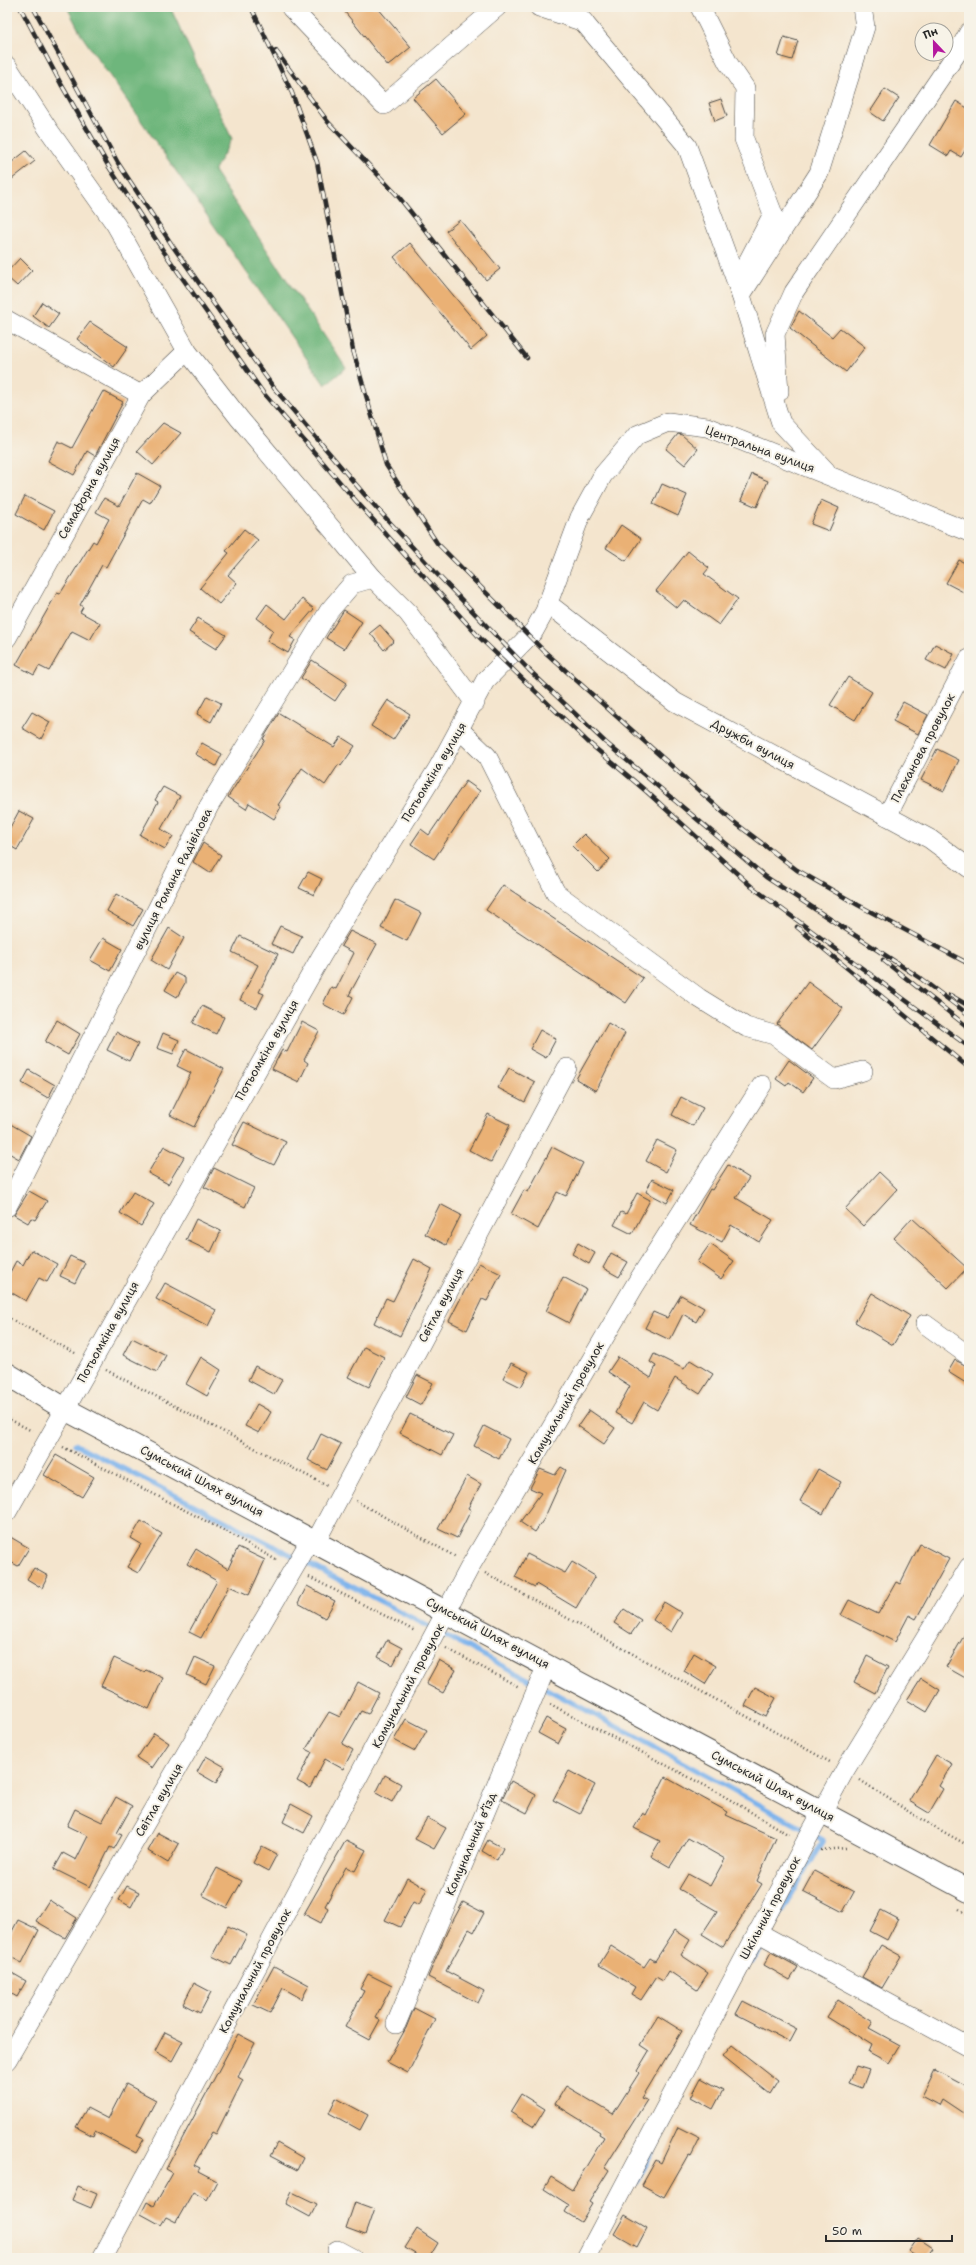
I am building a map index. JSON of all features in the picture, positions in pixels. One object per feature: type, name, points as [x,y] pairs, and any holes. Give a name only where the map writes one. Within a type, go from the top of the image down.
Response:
[{"type":"main road","name":"Сумський Шлях вулиця","points":[[7,1374],[65,1409],[447,1611],[969,1891]]},
{"type":"street","points":[[291,8],[384,105],[497,7]]},
{"type":"street","points":[[539,7],[584,22]]},
{"type":"street","points":[[572,7],[686,146],[739,289],[781,423],[830,475]]},
{"type":"street","points":[[700,7],[728,63],[746,88],[744,138],[773,214],[739,289]]},
{"type":"street","points":[[739,289],[819,173],[865,27],[862,7]]},
{"type":"street","points":[[781,423],[775,334],[794,292],[959,50],[969,32]]},
{"type":"street","points":[[7,66],[48,129],[116,225],[187,351],[239,418],[373,578],[408,613],[475,703]]},
{"type":"street","points":[[7,320],[141,395]]},
{"type":"street","name":"Семафорна вулиця","points":[[7,638],[141,395],[187,351]]},
{"type":"street","name":"Центральна вулиця","points":[[548,603],[580,517],[603,475],[637,435],[668,422],[707,427],[830,475],[969,532]]},
{"type":"street","name":"вулиця Романа Радівілова","points":[[7,1207],[209,806],[329,611],[352,584],[373,578]]},
{"type":"street","name":"Потьомкіна вулиця","points":[[7,1512],[91,1361],[322,955],[438,768],[475,703],[485,681],[534,631],[548,603]]},
{"type":"street","name":"Дружби вулиця","points":[[548,603],[675,702],[930,839],[969,868]]},
{"type":"street","name":"Плеханова провулок","points":[[887,816],[969,659]]},
{"type":"street","points":[[459,729],[487,756],[556,893],[699,998],[746,1027],[774,1035],[834,1079],[863,1071]]},
{"type":"street","name":"Світла вулиця","points":[[7,2060],[294,1570],[341,1494],[566,1068]]},
{"type":"street","name":"Комунальний провулок","points":[[102,2258],[471,1565],[634,1287],[762,1085]]},
{"type":"street","points":[[926,1324],[969,1356]]},
{"type":"street","name":"Шкільний провулок","points":[[586,2258],[764,1936],[805,1843],[845,1770],[969,1567]]},
{"type":"street","name":"Комунальний в’їзд","points":[[396,2024],[533,1695],[547,1665]]},
{"type":"street","points":[[764,1936],[969,2047]]},
{"type":"path","points":[[7,1317],[341,1494],[845,1770],[917,1817],[969,1846]]},
{"type":"path","points":[[7,1418],[227,1532],[294,1570],[432,1640],[719,1793],[805,1843],[822,1850],[845,1848],[852,1851]]},
{"type":"green space","points":[[67,7],[170,7],[232,139],[214,171],[346,368],[325,385],[82,36]]},
{"type":"building","points":[[341,7],[377,7],[411,47],[388,66]]},
{"type":"building","points":[[784,37],[798,41],[792,60],[778,56]]},
{"type":"building","points":[[436,79],[466,114],[443,133],[413,98]]},
{"type":"building","points":[[885,89],[899,98],[883,121],[870,112]]},
{"type":"building","points":[[721,99],[727,116],[715,121],[709,103]]},
{"type":"building","points":[[956,101],[969,109],[969,144],[961,157],[951,151],[948,156],[930,145]]},
{"type":"building","points":[[26,151],[35,161],[7,183],[7,166]]},
{"type":"building","points":[[460,220],[500,269],[486,280],[446,231]]},
{"type":"building","points":[[410,243],[487,336],[471,350],[394,257]]},
{"type":"building","points":[[20,258],[32,270],[17,286],[7,277],[7,272]]},
{"type":"building","points":[[42,302],[59,314],[49,328],[33,316]]},
{"type":"building","points":[[799,311],[832,337],[840,328],[865,347],[846,372],[790,328]]},
{"type":"building","points":[[90,322],[128,347],[114,367],[77,339]]},
{"type":"building","points":[[103,391],[123,402],[95,456],[87,451],[74,475],[48,461],[58,441],[72,448]]},
{"type":"building","points":[[163,423],[181,433],[153,465],[137,451]]},
{"type":"building","points":[[678,434],[682,435],[698,449],[685,465],[666,449]]},
{"type":"building","points":[[137,473],[160,486],[150,503],[143,499],[106,567],[102,565],[80,605],[83,607],[80,612],[100,623],[90,640],[72,631],[49,671],[39,666],[34,675],[16,665],[57,593],[60,594],[93,541],[96,543],[109,519],[96,512],[104,498],[119,506]]},
{"type":"building","points":[[752,474],[768,481],[757,507],[741,500]]},
{"type":"building","points":[[662,484],[687,495],[678,516],[653,504]]},
{"type":"building","points":[[25,496],[54,511],[44,530],[16,514]]},
{"type":"building","points":[[821,500],[839,508],[829,531],[811,524]]},
{"type":"building","points":[[621,525],[641,539],[626,561],[606,548]]},
{"type":"building","points":[[244,529],[258,540],[228,575],[237,583],[219,604],[200,588],[229,553],[226,551]]},
{"type":"building","points":[[688,551],[709,568],[704,574],[738,599],[719,625],[684,600],[677,608],[656,591]]},
{"type":"building","points":[[959,560],[969,565],[969,595],[946,583]]},
{"type":"building","points":[[302,599],[314,609],[290,637],[295,640],[288,653],[267,641],[273,630],[257,618],[267,604],[286,619]]},
{"type":"building","points":[[344,610],[362,622],[344,649],[326,638]]},
{"type":"building","points":[[198,618],[226,635],[216,649],[189,632]]},
{"type":"building","points":[[380,625],[394,641],[384,650],[370,633]]},
{"type":"building","points":[[935,644],[954,654],[946,670],[926,660]]},
{"type":"building","points":[[312,660],[347,683],[335,701],[301,678]]},
{"type":"building","points":[[848,677],[872,692],[855,720],[830,705]]},
{"type":"building","points":[[207,696],[221,703],[211,722],[197,714]]},
{"type":"building","points":[[388,700],[410,714],[393,740],[371,726]]},
{"type":"building","points":[[903,702],[928,715],[918,734],[893,721]]},
{"type":"building","points":[[32,712],[50,722],[41,739],[22,728]]},
{"type":"building","points":[[279,713],[334,747],[341,737],[355,746],[341,766],[339,764],[325,785],[302,768],[278,805],[281,807],[274,819],[249,803],[246,809],[228,797],[265,740],[263,739]]},
{"type":"building","points":[[202,743],[222,754],[216,766],[195,754]]},
{"type":"building","points":[[937,749],[959,760],[944,791],[921,780]]},
{"type":"building","points":[[466,781],[480,791],[434,859],[411,844],[421,829],[429,835]]},
{"type":"building","points":[[163,787],[180,796],[161,829],[173,836],[165,849],[140,835],[158,802],[155,800]]},
{"type":"building","points":[[19,811],[34,819],[17,850],[7,844],[7,833]]},
{"type":"building","points":[[584,834],[610,859],[598,872],[572,846]]},
{"type":"building","points":[[203,843],[221,855],[210,873],[193,862]]},
{"type":"building","points":[[308,872],[322,879],[314,895],[299,888]]},
{"type":"building","points":[[503,885],[643,978],[626,1003],[486,910]]},
{"type":"building","points":[[116,894],[143,909],[133,926],[107,911]]},
{"type":"building","points":[[395,900],[421,913],[407,941],[381,928]]},
{"type":"building","points":[[280,926],[302,936],[293,954],[271,944]]},
{"type":"building","points":[[169,928],[184,938],[167,970],[151,960]]},
{"type":"building","points":[[350,931],[377,944],[349,995],[353,997],[344,1015],[323,1004],[331,987],[336,989],[354,953],[341,946]]},
{"type":"building","points":[[240,936],[278,954],[259,992],[264,994],[257,1008],[240,1000],[258,965],[232,952]]},
{"type":"building","points":[[103,938],[122,949],[110,971],[90,960]]},
{"type":"building","points":[[175,973],[185,978],[185,983],[177,997],[165,990]]},
{"type":"building","points":[[808,982],[843,1008],[812,1050],[777,1024]]},
{"type":"building","points":[[202,1006],[224,1017],[216,1034],[193,1023]]},
{"type":"building","points":[[57,1020],[80,1034],[68,1055],[45,1042]]},
{"type":"building","points":[[302,1022],[319,1031],[304,1060],[308,1063],[299,1082],[272,1069],[282,1050],[287,1052]]},
{"type":"building","points":[[608,1023],[625,1033],[596,1091],[576,1079]]},
{"type":"building","points":[[540,1030],[556,1039],[546,1058],[530,1049]]},
{"type":"building","points":[[116,1032],[138,1044],[129,1061],[107,1050]]},
{"type":"building","points":[[163,1033],[179,1040],[173,1054],[157,1048]]},
{"type":"building","points":[[186,1049],[224,1069],[194,1127],[170,1115],[191,1073],[177,1066]]},
{"type":"building","points":[[789,1060],[813,1078],[803,1092],[789,1082],[786,1086],[776,1079]]},
{"type":"building","points":[[509,1068],[535,1082],[525,1102],[498,1088]]},
{"type":"building","points":[[29,1070],[55,1085],[48,1098],[22,1083]]},
{"type":"building","points":[[681,1097],[703,1108],[693,1126],[672,1115]]},
{"type":"building","points":[[488,1114],[510,1125],[491,1162],[469,1150]]},
{"type":"building","points":[[7,1122],[31,1136],[19,1159],[7,1152]]},
{"type":"building","points":[[244,1122],[286,1142],[274,1165],[232,1145]]},
{"type":"building","points":[[657,1140],[677,1150],[666,1172],[646,1161]]},
{"type":"building","points":[[164,1146],[184,1157],[168,1184],[148,1173]]},
{"type":"building","points":[[552,1147],[583,1163],[566,1196],[557,1192],[538,1229],[511,1214],[524,1190],[528,1192]]},
{"type":"building","points":[[728,1165],[749,1178],[736,1198],[773,1220],[759,1242],[731,1225],[722,1242],[690,1225],[710,1189],[712,1190]]},
{"type":"building","points":[[214,1168],[254,1188],[245,1207],[204,1187]]},
{"type":"building","points":[[879,1172],[897,1189],[863,1226],[845,1209]]},
{"type":"building","points":[[652,1179],[674,1190],[667,1203],[646,1192]]},
{"type":"building","points":[[29,1191],[47,1201],[35,1220],[31,1218],[28,1223],[14,1215]]},
{"type":"building","points":[[133,1192],[154,1204],[141,1226],[120,1213]]},
{"type":"building","points":[[637,1193],[650,1200],[632,1234],[614,1225],[621,1212],[626,1214]]},
{"type":"building","points":[[440,1204],[461,1215],[446,1245],[425,1234]]},
{"type":"building","points":[[912,1218],[967,1268],[948,1288],[894,1238]]},
{"type":"building","points":[[196,1219],[221,1231],[211,1252],[186,1240]]},
{"type":"building","points":[[578,1243],[595,1253],[589,1264],[572,1254]]},
{"type":"building","points":[[710,1244],[734,1261],[721,1279],[697,1262]]},
{"type":"building","points":[[31,1250],[57,1264],[47,1282],[39,1278],[26,1301],[7,1290],[7,1278],[16,1261],[23,1265]]},
{"type":"building","points":[[611,1253],[628,1262],[619,1277],[603,1268]]},
{"type":"building","points":[[70,1256],[85,1263],[75,1283],[60,1276]]},
{"type":"building","points":[[414,1259],[432,1269],[400,1336],[374,1323],[386,1298],[393,1301]]},
{"type":"building","points":[[479,1263],[501,1274],[487,1301],[482,1299],[467,1330],[449,1321]]},
{"type":"building","points":[[563,1277],[586,1289],[569,1323],[546,1311]]},
{"type":"building","points":[[165,1283],[216,1310],[208,1326],[156,1299]]},
{"type":"building","points":[[872,1293],[910,1316],[893,1345],[855,1322]]},
{"type":"building","points":[[681,1295],[704,1308],[696,1322],[683,1314],[670,1340],[645,1328],[653,1312],[667,1318]]},
{"type":"building","points":[[132,1338],[166,1355],[157,1372],[123,1355]]},
{"type":"building","points":[[364,1347],[384,1357],[369,1387],[348,1377]]},
{"type":"building","points":[[654,1354],[684,1369],[690,1360],[713,1374],[700,1394],[675,1378],[657,1410],[644,1402],[632,1423],[615,1413],[630,1386],[608,1372],[618,1357],[651,1378],[656,1366],[650,1362]]},
{"type":"building","points":[[201,1357],[221,1370],[207,1396],[186,1384]]},
{"type":"building","points":[[955,1360],[969,1367],[969,1385],[948,1372]]},
{"type":"building","points":[[511,1363],[529,1372],[521,1387],[503,1378]]},
{"type":"building","points":[[255,1366],[282,1380],[274,1394],[248,1380]]},
{"type":"building","points":[[417,1375],[433,1383],[421,1405],[406,1397]]},
{"type":"building","points":[[257,1404],[271,1412],[259,1433],[245,1426]]},
{"type":"building","points":[[589,1410],[615,1428],[604,1444],[578,1426]]},
{"type":"building","points":[[410,1414],[453,1435],[442,1455],[400,1433]]},
{"type":"building","points":[[484,1426],[509,1439],[499,1459],[474,1446]]},
{"type":"building","points":[[321,1434],[341,1444],[327,1470],[308,1460]]},
{"type":"building","points":[[56,1455],[94,1477],[82,1497],[44,1475]]},
{"type":"building","points":[[561,1467],[566,1470],[544,1519],[535,1532],[520,1522],[541,1493],[530,1488],[540,1469],[555,1475]]},
{"type":"building","points":[[818,1469],[841,1482],[823,1514],[800,1501]]},
{"type":"building","points":[[467,1476],[481,1484],[468,1508],[471,1510],[457,1538],[438,1529]]},
{"type":"building","points":[[141,1521],[162,1534],[138,1573],[127,1567],[141,1544],[131,1538]]},
{"type":"building","points":[[7,1535],[29,1548],[18,1566],[7,1560]]},
{"type":"building","points":[[920,1544],[949,1559],[916,1619],[909,1615],[895,1642],[841,1615],[849,1600],[878,1614],[896,1582],[900,1584]]},
{"type":"building","points":[[238,1547],[265,1560],[249,1595],[229,1586],[201,1638],[189,1632],[217,1581],[187,1564],[196,1549],[228,1569]]},
{"type":"building","points":[[527,1554],[565,1573],[572,1562],[595,1576],[576,1608],[536,1584],[535,1587],[515,1577]]},
{"type":"building","points":[[34,1568],[48,1576],[42,1588],[27,1579]]},
{"type":"building","points":[[307,1586],[335,1601],[325,1618],[298,1603]]},
{"type":"building","points":[[664,1602],[682,1613],[671,1632],[653,1620]]},
{"type":"building","points":[[624,1609],[641,1620],[631,1634],[614,1623]]},
{"type":"building","points":[[969,1627],[969,1680],[946,1667]]},
{"type":"building","points":[[387,1640],[402,1648],[393,1665],[378,1657]]},
{"type":"building","points":[[694,1653],[716,1666],[705,1684],[684,1671]]},
{"type":"building","points":[[867,1656],[888,1667],[875,1693],[854,1682]]},
{"type":"building","points":[[195,1657],[215,1666],[206,1684],[187,1675]]},
{"type":"building","points":[[114,1658],[144,1672],[146,1670],[163,1678],[149,1709],[101,1686]]},
{"type":"building","points":[[439,1660],[456,1670],[443,1693],[426,1684]]},
{"type":"building","points":[[921,1678],[940,1690],[927,1712],[907,1700]]},
{"type":"building","points":[[358,1682],[379,1693],[368,1714],[361,1711],[342,1744],[353,1750],[343,1769],[325,1759],[310,1788],[297,1781],[312,1752],[306,1749],[329,1712],[340,1717]]},
{"type":"building","points":[[755,1687],[776,1698],[766,1717],[745,1706]]},
{"type":"building","points":[[546,1718],[566,1729],[558,1744],[538,1733]]},
{"type":"building","points":[[406,1719],[427,1730],[415,1751],[394,1740]]},
{"type":"building","points":[[154,1733],[169,1743],[152,1768],[137,1758]]},
{"type":"building","points":[[936,1755],[952,1764],[939,1786],[943,1789],[929,1813],[909,1801]]},
{"type":"building","points":[[206,1756],[225,1767],[216,1783],[197,1772]]},
{"type":"building","points":[[569,1771],[595,1785],[580,1814],[553,1800]]},
{"type":"building","points":[[385,1775],[401,1784],[392,1802],[376,1793]]},
{"type":"building","points":[[665,1777],[728,1812],[726,1815],[776,1838],[757,1881],[762,1884],[723,1947],[702,1934],[717,1911],[679,1889],[688,1874],[710,1886],[725,1859],[688,1838],[670,1867],[651,1856],[660,1841],[634,1828],[643,1813],[646,1815]]},
{"type":"building","points":[[511,1781],[536,1795],[527,1813],[502,1800]]},
{"type":"building","points":[[116,1797],[132,1806],[117,1833],[122,1835],[114,1849],[110,1847],[90,1887],[54,1869],[63,1853],[76,1860],[88,1836],[67,1826],[75,1809],[102,1822]]},
{"type":"building","points":[[291,1804],[313,1816],[304,1833],[283,1822]]},
{"type":"building","points":[[427,1818],[446,1828],[434,1849],[415,1839]]},
{"type":"building","points":[[158,1833],[179,1844],[168,1863],[148,1851]]},
{"type":"building","points":[[346,1840],[366,1850],[355,1871],[346,1867],[325,1906],[328,1908],[321,1923],[304,1914]]},
{"type":"building","points":[[488,1840],[503,1848],[497,1860],[482,1851]]},
{"type":"building","points":[[262,1846],[277,1854],[268,1871],[253,1863]]},
{"type":"building","points":[[217,1868],[242,1881],[227,1908],[202,1895]]},
{"type":"building","points":[[814,1871],[854,1892],[843,1912],[803,1891]]},
{"type":"building","points":[[407,1878],[427,1889],[419,1905],[413,1902],[400,1927],[385,1920]]},
{"type":"building","points":[[127,1886],[139,1892],[131,1907],[119,1900]]},
{"type":"building","points":[[49,1900],[77,1918],[65,1938],[36,1921]]},
{"type":"building","points":[[463,1902],[484,1913],[474,1932],[469,1929],[446,1971],[484,1991],[478,2003],[428,1977],[447,1932]]},
{"type":"building","points":[[881,1910],[898,1919],[887,1940],[870,1931]]},
{"type":"building","points":[[18,1920],[39,1930],[22,1963],[7,1955],[7,1941]]},
{"type":"building","points":[[228,1926],[247,1935],[231,1965],[212,1956]]},
{"type":"building","points":[[675,1930],[690,1940],[681,1955],[708,1973],[697,1990],[669,1971],[663,1981],[656,1977],[641,2000],[631,1994],[635,1987],[599,1965],[611,1946],[644,1967],[650,1958],[655,1961]]},
{"type":"building","points":[[881,1945],[901,1956],[882,1988],[862,1977]]},
{"type":"building","points":[[771,1952],[798,1967],[790,1980],[764,1965]]},
{"type":"building","points":[[274,1966],[309,1985],[302,1999],[283,1988],[270,2013],[253,2005]]},
{"type":"building","points":[[12,1973],[26,1981],[17,1997],[7,1991],[7,1981]]},
{"type":"building","points":[[368,1974],[392,1986],[375,2018],[380,2020],[369,2040],[345,2027],[364,1991],[360,1989]]},
{"type":"building","points":[[194,1983],[211,1992],[200,2013],[183,2004]]},
{"type":"building","points":[[838,2000],[873,2022],[869,2028],[900,2045],[889,2063],[869,2052],[872,2045],[827,2017]]},
{"type":"building","points":[[743,2001],[797,2029],[790,2042],[736,2014]]},
{"type":"building","points":[[414,2008],[435,2019],[408,2073],[387,2062],[406,2028]]},
{"type":"building","points":[[658,2016],[682,2031],[642,2098],[647,2100],[605,2167],[609,2170],[589,2202],[592,2204],[581,2222],[565,2212],[569,2205],[544,2189],[551,2177],[572,2190],[604,2137],[599,2134],[600,2132],[555,2104],[566,2086],[613,2114],[639,2073],[637,2071],[649,2051],[640,2045]]},
{"type":"building","points":[[165,2032],[183,2041],[172,2061],[155,2051]]},
{"type":"building","points":[[238,2034],[255,2043],[238,2077],[243,2080],[216,2134],[212,2132],[194,2165],[200,2168],[198,2171],[217,2181],[207,2200],[193,2192],[176,2222],[166,2217],[161,2225],[141,2214],[147,2202],[154,2206],[173,2173],[166,2169]]},
{"type":"building","points":[[732,2045],[778,2081],[770,2094],[723,2056]]},
{"type":"building","points":[[856,2066],[869,2070],[862,2088],[849,2083]]},
{"type":"building","points":[[935,2070],[969,2088],[969,2117],[942,2099],[939,2105],[922,2096]]},
{"type":"building","points":[[701,2078],[723,2090],[713,2109],[691,2097]]},
{"type":"building","points":[[126,2084],[156,2100],[137,2136],[144,2139],[136,2153],[95,2131],[93,2136],[76,2127],[87,2108],[108,2119]]},
{"type":"building","points":[[521,2094],[545,2109],[534,2127],[510,2112]]},
{"type":"building","points":[[336,2098],[368,2115],[360,2130],[329,2113]]},
{"type":"building","points":[[678,2127],[700,2138],[691,2156],[688,2155],[664,2197],[642,2185],[656,2160],[661,2163]]},
{"type":"building","points":[[277,2143],[303,2158],[297,2170],[270,2156]]},
{"type":"building","points":[[78,2186],[97,2194],[91,2208],[72,2200]]},
{"type":"building","points":[[292,2192],[317,2204],[310,2217],[286,2204]]},
{"type":"building","points":[[355,2202],[374,2209],[365,2235],[346,2228]]},
{"type":"building","points":[[625,2215],[647,2228],[637,2247],[614,2234]]},
{"type":"building","points":[[417,2229],[438,2243],[429,2258],[422,2258],[405,2248]]},
{"type":"building","points":[[918,2238],[933,2248],[926,2258],[920,2258],[909,2251]]},
{"type":"waterway","points":[[75,1444],[451,1638],[638,1738],[823,1840],[769,1934]]},
{"type":"waterway","points":[[753,1962],[765,1941]]},
{"type":"waterway","points":[[636,2183],[667,2125]]},
{"type":"railway","points":[[20,7],[61,84],[109,167],[164,252],[264,394],[356,501],[480,638],[588,742],[647,792],[752,887],[969,1047]]},
{"type":"railway","points":[[33,7],[118,163],[174,248],[274,388],[364,494],[435,572],[529,670],[605,742],[766,877],[920,978],[969,1015]]},
{"type":"railway","points":[[251,7],[292,93],[317,162],[353,350],[386,465],[437,543],[545,652],[734,822],[797,870],[858,905],[969,964]]},
{"type":"railway","points":[[276,51],[328,122],[398,196],[527,358]]},
{"type":"railway","points":[[797,927],[969,1068]]},
{"type":"railway","points":[[883,960],[969,1028]]},
{"type":"railway","points":[[950,995],[969,1006]]}]
